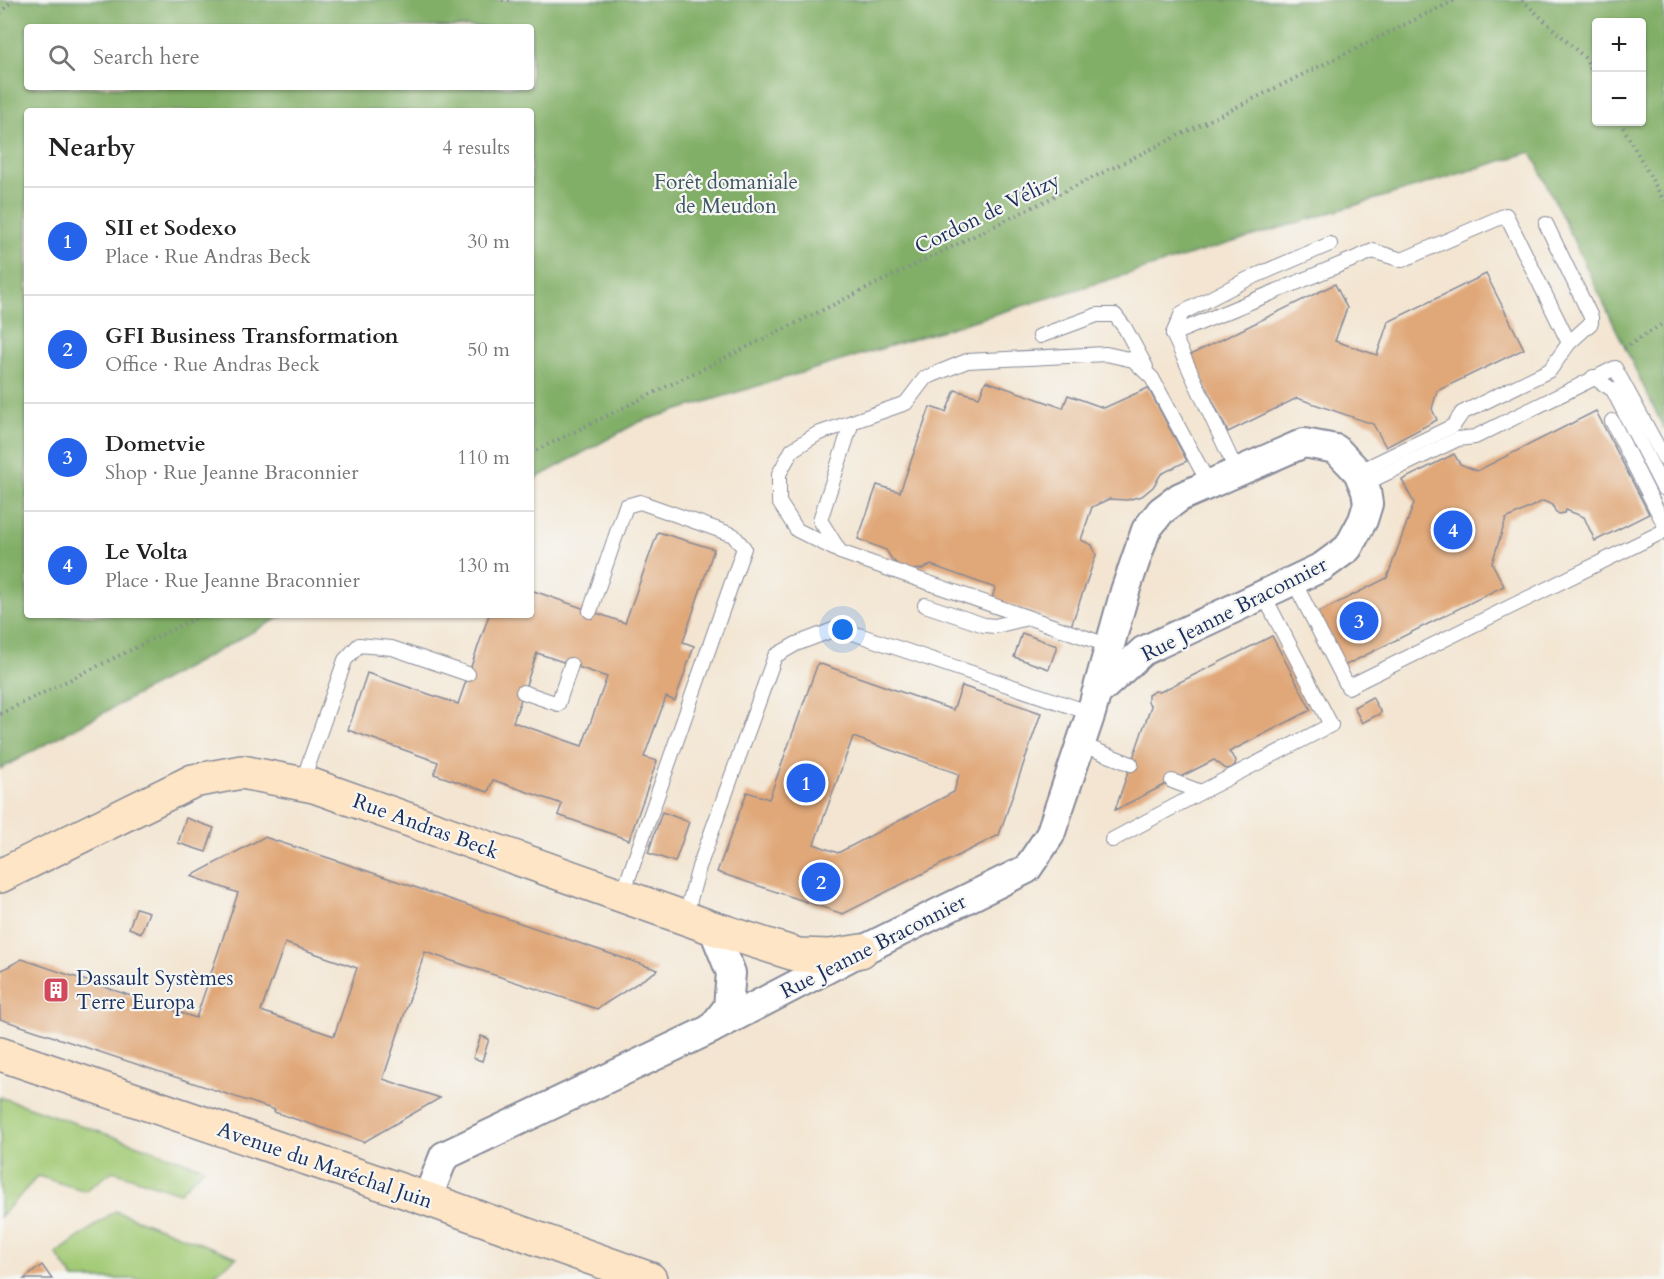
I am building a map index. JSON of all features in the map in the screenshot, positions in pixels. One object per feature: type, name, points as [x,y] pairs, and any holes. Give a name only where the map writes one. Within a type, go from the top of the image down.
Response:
[{"type":"street","name":"Rue Jeanne Braconnier","points":[[427,1199],[444,1156],[711,1029],[1026,869],[1050,835],[1094,704],[1125,591],[1146,530],[1161,511],[1180,497],[1304,442],[1336,449],[1361,478],[1368,504],[1363,520],[1348,548],[1322,567],[1143,651],[1094,704]]},
{"type":"street","name":"Rue Andras Beck","points":[[0,876],[193,781],[242,771],[302,783],[336,794],[699,923],[798,955],[830,956],[861,951]]},
{"type":"street","name":"Rue Jeanne Braconnier","points":[[699,923],[731,973],[728,1007],[711,1029]]},
{"type":"street","name":"Avenue du Maréchal Juin","points":[[0,1054],[427,1199],[650,1279]]},
{"type":"lane","points":[[1173,334],[1373,251],[1402,260],[1506,215],[1569,343]]},
{"type":"lane","points":[[1361,478],[1453,426],[1462,413],[1550,370],[1569,343],[1591,323],[1591,317],[1546,224]]},
{"type":"lane","points":[[1237,472],[1173,334],[1182,313],[1248,279],[1330,244]]},
{"type":"lane","points":[[1040,336],[1097,315],[1115,315],[1125,328],[1209,484]]},
{"type":"lane","points":[[1110,646],[840,552],[796,530],[779,502],[779,474],[792,450],[817,434],[906,403],[925,378],[967,361],[1106,354],[1133,360],[1152,378]]},
{"type":"lane","points":[[1361,478],[1458,439],[1474,437],[1615,368],[1664,458]]},
{"type":"lane","points":[[1593,377],[1613,390],[1664,488]]},
{"type":"lane","points":[[1612,421],[1664,524]]},
{"type":"lane","points":[[840,552],[820,520],[852,422]]},
{"type":"lane","points":[[590,610],[626,506],[640,502],[733,535],[744,548],[622,896]]},
{"type":"lane","points":[[1293,580],[1348,687],[1664,531]]},
{"type":"lane","points":[[1112,840],[1331,725],[1263,594]]},
{"type":"lane","points":[[925,605],[984,626],[995,626],[1030,618]]},
{"type":"lane","points":[[699,923],[699,867],[775,656],[796,644],[838,628],[1094,704]]},
{"type":"lane","points":[[302,783],[345,660],[359,645],[392,648],[468,674]]},
{"type":"lane","points":[[523,692],[558,704],[571,665]]},
{"type":"lane","points":[[1080,744],[1131,764]]},
{"type":"lane","points":[[1172,781],[1201,792]]},
{"type":"path","points":[[0,13],[13,0]]},
{"type":"path","points":[[502,0],[510,0]]},
{"type":"path","name":"Cordon de Vélizy","points":[[534,452],[1455,0]]},
{"type":"path","points":[[1522,0],[1585,58],[1592,72]]},
{"type":"path","points":[[1622,126],[1664,201]]},
{"type":"path","points":[[1615,368],[1624,347],[1664,323]]},
{"type":"path","points":[[0,714],[196,618]]},
{"type":"green space","name":"Forêt domaniale de Meudon","points":[[0,0],[1664,0],[1664,429],[1531,152],[639,422],[534,479],[534,108],[24,108],[24,618],[278,618],[0,769]]},
{"type":"green space","points":[[0,1097],[204,1168],[179,1193],[113,1171],[85,1191],[38,1176],[0,1217]]},
{"type":"green space","points":[[115,1211],[237,1257],[209,1279],[74,1279],[56,1254]]},
{"type":"building","points":[[1486,274],[1524,349],[1437,391],[1432,409],[1437,420],[1386,447],[1373,424],[1297,398],[1228,432],[1190,355],[1335,284],[1347,308],[1335,341],[1377,355],[1388,322]]},
{"type":"building","points":[[986,381],[1063,408],[1068,395],[1104,408],[1148,388],[1187,461],[1161,474],[1153,487],[1142,496],[1127,500],[1109,499],[1092,507],[1081,540],[1092,545],[1096,555],[1071,626],[992,599],[995,588],[931,565],[912,570],[898,565],[886,550],[858,539],[877,485],[900,492],[930,407],[946,412],[955,390],[979,397]]},
{"type":"building","points":[[1596,411],[1649,514],[1595,541],[1584,517],[1566,510],[1559,514],[1553,505],[1543,501],[1506,519],[1492,563],[1504,586],[1344,666],[1317,613],[1387,578],[1414,503],[1402,480],[1454,454],[1460,464],[1477,471]]},
{"type":"building","points":[[658,532],[714,549],[683,642],[694,646],[675,701],[666,697],[644,757],[657,761],[629,840],[558,815],[562,804],[493,780],[488,792],[434,774],[438,762],[348,730],[367,673],[458,704],[488,618],[534,618],[534,591],[625,623]],"holes":[[[537,653],[607,677],[582,746],[513,722]]]},
{"type":"building","points":[[1022,633],[1057,646],[1049,669],[1014,657]]},
{"type":"building","points":[[1272,636],[1311,710],[1229,752],[1236,760],[1235,765],[1231,768],[1226,769],[1214,760],[1115,810],[1151,706],[1148,702],[1148,695],[1155,691],[1160,692]]},
{"type":"building","points":[[818,663],[953,710],[962,686],[1041,713],[999,835],[843,914],[717,872],[747,792],[769,799]],"holes":[[[853,737],[959,774],[954,792],[838,853],[814,844]]]},
{"type":"building","points":[[1372,697],[1381,713],[1362,723],[1354,707]]},
{"type":"building","points":[[662,812],[689,822],[675,862],[648,853]]},
{"type":"building","points":[[186,818],[214,828],[206,852],[178,843]]},
{"type":"building","name":"Dassault Systèmes Terre Europa","points":[[264,837],[658,970],[597,1009],[425,952],[383,1079],[440,1098],[364,1142],[274,1112],[275,1110],[0,1019],[0,971],[22,959],[196,1018],[238,893],[191,876]],"holes":[[[285,943],[357,968],[334,1036],[261,1011]]]},
{"type":"building","points":[[136,908],[149,912],[141,933],[129,928]]},
{"type":"building","points":[[481,1036],[489,1039],[482,1061],[473,1058]]},
{"type":"building","points":[[42,1265],[52,1279],[24,1279]]},
{"type":"place","name":"Le Volta","points":[[1453,530]]},
{"type":"place","name":"Dometvie","points":[[1359,621]]},
{"type":"place","name":"SII et Sodexo","points":[[806,783]]},
{"type":"place","name":"GFI Business Transformation","points":[[821,882]]},
{"type":"place","name":"Dassault Systèmes Terre Europa","points":[[56,990]]}]
